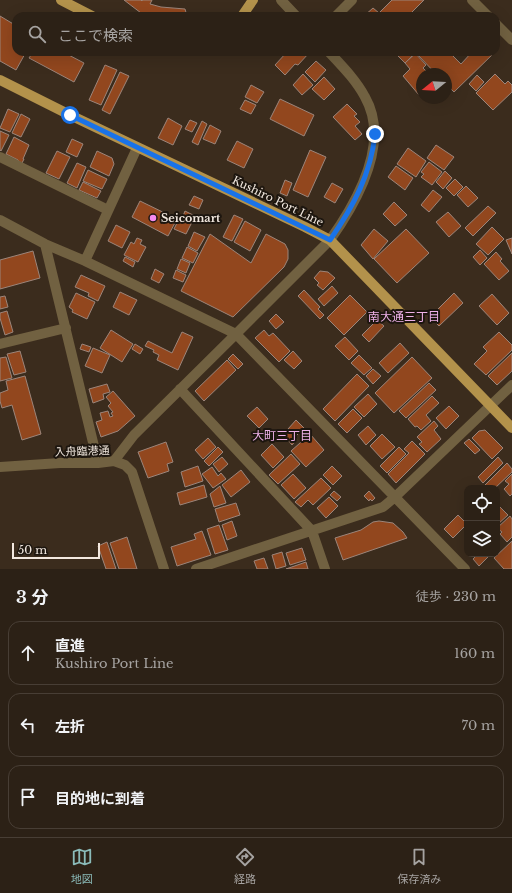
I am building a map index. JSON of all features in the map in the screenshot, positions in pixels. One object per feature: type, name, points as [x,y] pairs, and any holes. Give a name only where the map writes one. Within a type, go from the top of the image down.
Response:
[{"type":"main road","points":[[60,0],[84,12]]},
{"type":"main road","points":[[245,12],[253,0]]},
{"type":"main road","name":"Kushiro Port Line","points":[[0,80],[137,148],[330,240],[490,407],[512,428]]},
{"type":"street","points":[[281,0],[292,12]]},
{"type":"street","points":[[340,12],[352,0]]},
{"type":"street","points":[[472,0],[484,12]]},
{"type":"street","points":[[500,28],[512,40]]},
{"type":"street","points":[[114,461],[134,434],[330,240],[340,226],[360,189],[369,168],[373,151],[375,134],[373,116],[366,98],[354,79],[333,56]]},
{"type":"street","points":[[85,261],[137,148]]},
{"type":"street","points":[[0,157],[108,210]]},
{"type":"street","points":[[0,220],[45,244],[85,261],[236,334],[465,569]]},
{"type":"street","points":[[45,244],[98,463]]},
{"type":"street","points":[[0,344],[66,328]]},
{"type":"street","points":[[196,569],[383,507],[512,385]]},
{"type":"street","points":[[180,389],[312,531],[325,569]]},
{"type":"street","name":"入舟臨港通","points":[[0,467],[114,461],[126,465],[132,472],[164,569]]},
{"type":"building","points":[[124,0],[152,0],[150,4],[161,7],[185,9],[186,12],[140,12]]},
{"type":"building","points":[[392,0],[424,0],[412,12],[380,12]]},
{"type":"building","points":[[373,8],[378,12],[368,12]]},
{"type":"building","points":[[0,16],[12,23],[12,56],[24,56],[16,70],[0,61]]},
{"type":"building","points":[[30,56],[71,56],[84,63],[74,82],[29,58]]},
{"type":"building","points":[[283,56],[306,56],[298,65],[295,64],[285,75],[275,65]]},
{"type":"building","points":[[398,56],[413,56],[405,63]]},
{"type":"building","points":[[412,56],[418,56],[426,65],[423,68],[416,68],[416,91],[403,76],[410,69],[405,63]]},
{"type":"building","points":[[419,56],[453,56],[461,64],[468,56],[491,56],[454,92],[452,90],[452,68],[430,68]]},
{"type":"building","points":[[316,61],[326,70],[315,82],[305,72]]},
{"type":"building","points":[[105,65],[117,70],[101,105],[89,100]]},
{"type":"building","points":[[120,72],[129,76],[110,114],[102,110]]},
{"type":"building","points":[[303,74],[313,85],[302,95],[293,85]]},
{"type":"building","points":[[495,74],[505,84],[508,81],[512,85],[512,92],[493,110],[476,93]]},
{"type":"building","points":[[477,75],[484,82],[476,91],[469,84]]},
{"type":"building","points":[[324,77],[335,89],[324,100],[312,89]]},
{"type":"building","points":[[251,85],[264,92],[257,103],[245,97]]},
{"type":"building","points":[[280,99],[314,115],[304,136],[270,119]]},
{"type":"building","points":[[245,100],[256,105],[251,114],[240,109]]},
{"type":"building","points":[[347,104],[357,114],[354,116],[360,122],[355,126],[362,134],[355,140],[333,117]]},
{"type":"building","points":[[8,109],[19,114],[10,132],[0,128]]},
{"type":"building","points":[[21,114],[30,119],[21,137],[12,133]]},
{"type":"building","points":[[168,118],[182,126],[173,145],[158,138]]},
{"type":"building","points":[[190,120],[197,123],[192,132],[185,129]]},
{"type":"building","points":[[202,121],[207,124],[198,145],[192,142]]},
{"type":"building","points":[[210,125],[221,131],[215,144],[203,139]]},
{"type":"building","points":[[0,131],[9,135],[1,151],[0,150]]},
{"type":"building","points":[[14,137],[29,145],[22,163],[6,154]]},
{"type":"building","points":[[72,139],[83,144],[77,157],[66,152]]},
{"type":"building","points":[[237,141],[253,149],[244,168],[227,160]]},
{"type":"building","points":[[436,145],[454,157],[444,170],[427,158]]},
{"type":"building","points":[[408,148],[426,161],[416,177],[397,164]]},
{"type":"building","points":[[310,150],[326,157],[308,197],[293,190]]},
{"type":"building","points":[[57,151],[70,157],[59,179],[46,173]]},
{"type":"building","points":[[97,151],[112,158],[114,164],[109,176],[90,167]]},
{"type":"building","points":[[429,162],[442,172],[432,185],[421,177],[424,174],[421,172]]},
{"type":"building","points":[[77,163],[86,167],[77,188],[67,183]]},
{"type":"building","points":[[396,166],[413,178],[405,190],[388,177]]},
{"type":"building","points":[[88,170],[107,179],[102,189],[83,181]]},
{"type":"building","points":[[445,171],[452,178],[443,189],[436,182]]},
{"type":"building","points":[[455,179],[463,187],[454,196],[446,188]]},
{"type":"building","points":[[285,180],[292,183],[287,196],[280,193]]},
{"type":"building","points":[[83,182],[101,191],[97,198],[79,190]]},
{"type":"building","points":[[332,183],[343,189],[335,203],[324,197]]},
{"type":"building","points":[[466,186],[478,198],[468,207],[457,195]]},
{"type":"building","points":[[433,190],[442,197],[429,212],[421,205]]},
{"type":"building","points":[[194,196],[203,200],[199,209],[189,205]]},
{"type":"building","points":[[140,201],[177,219],[168,236],[132,217]]},
{"type":"building","points":[[394,202],[407,215],[395,226],[383,214]]},
{"type":"building","points":[[488,206],[496,213],[473,236],[465,228]]},
{"type":"building","points":[[185,211],[195,216],[186,234],[174,229],[181,215],[183,216]]},
{"type":"building","points":[[448,212],[461,226],[449,237],[436,222]]},
{"type":"building","points":[[234,215],[243,219],[232,241],[223,237]]},
{"type":"building","points":[[245,221],[261,230],[250,251],[234,242]]},
{"type":"building","points":[[116,225],[130,232],[122,248],[108,241]]},
{"type":"building","points":[[492,227],[504,239],[488,255],[476,244]]},
{"type":"building","points":[[374,229],[388,241],[373,259],[361,245]]},
{"type":"building","points":[[406,229],[429,253],[397,283],[374,259]]},
{"type":"building","points":[[194,232],[205,237],[197,251],[188,246]]},
{"type":"building","points":[[210,234],[251,263],[266,234],[285,244],[288,250],[288,259],[284,267],[233,317],[181,291]]},
{"type":"building","points":[[137,238],[142,240],[140,244],[146,247],[138,262],[124,255],[131,242],[134,244]]},
{"type":"building","points":[[512,238],[512,254],[506,240]]},
{"type":"building","points":[[187,247],[198,253],[193,263],[182,258]]},
{"type":"building","points":[[480,250],[487,258],[480,265],[473,257]]},
{"type":"building","points":[[33,251],[40,278],[0,289],[0,260]]},
{"type":"building","points":[[496,252],[502,259],[500,261],[509,271],[499,280],[484,264]]},
{"type":"building","points":[[125,257],[135,262],[133,267],[123,261]]},
{"type":"building","points":[[181,259],[190,263],[186,273],[177,269]]},
{"type":"building","points":[[155,269],[164,274],[159,283],[151,279]]},
{"type":"building","points":[[176,270],[186,275],[183,282],[173,278]]},
{"type":"building","points":[[320,271],[328,272],[335,278],[323,290],[317,285],[319,283],[314,278]]},
{"type":"building","points":[[81,275],[105,286],[98,301],[88,296],[89,293],[75,287]]},
{"type":"building","points":[[332,286],[338,293],[324,306],[318,299]]},
{"type":"building","points":[[304,290],[320,307],[318,309],[324,315],[320,319],[298,296]]},
{"type":"building","points":[[120,292],[137,300],[129,315],[113,307]]},
{"type":"building","points":[[76,293],[95,302],[87,319],[72,312],[73,310],[69,307]]},
{"type":"building","points":[[454,293],[463,303],[439,326],[430,317]]},
{"type":"building","points":[[492,294],[509,313],[497,325],[479,306]]},
{"type":"building","points":[[350,295],[367,312],[344,335],[327,318]]},
{"type":"building","points":[[5,296],[8,307],[0,309],[0,297]]},
{"type":"building","points":[[7,311],[13,332],[5,335],[0,313]]},
{"type":"building","points":[[276,314],[284,322],[276,329],[269,321]]},
{"type":"building","points":[[377,320],[384,326],[369,342],[362,335]]},
{"type":"building","points":[[111,330],[133,344],[122,362],[100,348]]},
{"type":"building","points":[[264,330],[269,336],[273,333],[290,351],[279,362],[255,338]]},
{"type":"building","points":[[182,332],[193,337],[178,370],[157,360],[159,355],[153,352],[154,350],[145,346],[148,341],[172,353]]},
{"type":"building","points":[[499,332],[512,345],[512,350],[486,375],[474,364],[487,351],[483,347]]},
{"type":"building","points":[[345,337],[358,351],[349,360],[335,346]]},
{"type":"building","points":[[400,343],[409,353],[388,373],[379,363]]},
{"type":"building","points":[[82,344],[91,347],[89,352],[80,349]]},
{"type":"building","points":[[135,344],[143,349],[140,354],[132,349]]},
{"type":"building","points":[[93,348],[110,355],[102,373],[85,366]]},
{"type":"building","points":[[20,351],[26,372],[14,375],[7,354]]},
{"type":"building","points":[[293,351],[302,361],[294,369],[284,360]]},
{"type":"building","points":[[512,353],[512,371],[497,385],[488,376]]},
{"type":"building","points":[[233,354],[243,364],[238,369],[228,359]]},
{"type":"building","points":[[359,355],[372,368],[364,375],[351,363]]},
{"type":"building","points":[[6,357],[12,378],[0,381],[0,358]]},
{"type":"building","points":[[412,357],[432,378],[394,413],[375,393]]},
{"type":"building","points":[[227,360],[236,370],[204,401],[195,391]]},
{"type":"building","points":[[373,369],[381,376],[373,384],[366,376]]},
{"type":"building","points":[[357,374],[369,386],[335,421],[323,409]]},
{"type":"building","points":[[25,376],[41,434],[22,440],[12,405],[2,408],[0,393],[8,390],[6,381]]},
{"type":"building","points":[[429,383],[436,390],[406,418],[399,411]]},
{"type":"building","points":[[107,384],[110,392],[103,394],[104,399],[93,403],[89,389]]},
{"type":"building","points":[[113,391],[135,416],[118,431],[101,437],[96,422],[102,420],[100,413],[108,411],[110,417],[113,416],[111,413],[113,412],[108,406],[111,403],[106,397]]},
{"type":"building","points":[[368,394],[377,404],[364,417],[354,407]]},
{"type":"building","points":[[432,396],[439,403],[426,415],[431,421],[421,430],[417,426],[415,427],[408,419]]},
{"type":"building","points":[[449,406],[459,416],[446,429],[436,418]]},
{"type":"building","points":[[257,407],[268,419],[259,428],[247,416]]},
{"type":"building","points":[[353,409],[362,418],[347,433],[338,424]]},
{"type":"building","points":[[296,420],[304,428],[296,436],[288,429]]},
{"type":"building","points":[[434,421],[438,426],[434,430],[441,439],[427,452],[419,444],[422,442],[417,437]]},
{"type":"building","points":[[368,426],[376,435],[366,445],[358,435]]},
{"type":"building","points":[[288,430],[297,439],[292,445],[288,440],[286,442],[281,436]]},
{"type":"building","points":[[485,430],[503,448],[492,459],[472,438],[479,431]]},
{"type":"building","points":[[310,434],[324,450],[306,467],[291,451]]},
{"type":"building","points":[[382,434],[395,447],[382,459],[370,446]]},
{"type":"building","points":[[208,438],[216,447],[203,459],[195,450]]},
{"type":"building","points":[[469,439],[480,450],[475,454],[464,443]]},
{"type":"building","points":[[412,441],[425,454],[396,483],[388,474],[409,453],[404,449]]},
{"type":"building","points":[[166,442],[173,462],[167,464],[169,471],[148,478],[138,452]]},
{"type":"building","points":[[272,444],[284,457],[273,468],[261,455]]},
{"type":"building","points":[[218,447],[223,452],[209,466],[204,461]]},
{"type":"building","points":[[399,447],[406,454],[387,473],[380,466]]},
{"type":"building","points":[[291,454],[300,464],[278,484],[269,475]]},
{"type":"building","points":[[222,457],[228,464],[219,472],[213,464]]},
{"type":"building","points":[[498,457],[503,463],[483,483],[478,477]]},
{"type":"building","points":[[507,463],[512,469],[512,472],[498,485],[485,485]]},
{"type":"building","points":[[198,466],[203,481],[185,487],[181,472]]},
{"type":"building","points":[[332,466],[342,476],[333,485],[323,475]]},
{"type":"building","points":[[212,467],[218,476],[221,473],[226,479],[213,488],[202,474]]},
{"type":"building","points":[[241,470],[250,482],[231,497],[222,485]]},
{"type":"building","points":[[293,474],[306,488],[294,499],[281,485]]},
{"type":"building","points":[[512,474],[512,494],[510,496],[504,489],[509,484],[505,481]]},
{"type":"building","points":[[321,478],[331,488],[313,505],[308,500],[301,507],[295,502]]},
{"type":"building","points":[[204,485],[207,497],[180,505],[177,493]]},
{"type":"building","points":[[220,486],[226,503],[214,507],[210,494]]},
{"type":"building","points":[[334,491],[341,497],[337,501],[330,495]]},
{"type":"building","points":[[369,491],[375,498],[372,501],[370,499],[369,501],[364,496]]},
{"type":"building","points":[[329,497],[338,506],[326,518],[317,508]]},
{"type":"building","points":[[236,503],[240,515],[219,522],[215,509]]},
{"type":"building","points":[[500,507],[508,515],[500,522]]},
{"type":"building","points":[[458,515],[464,521],[464,527],[453,538],[444,529]]},
{"type":"building","points":[[510,516],[512,519],[512,537],[507,542],[500,534],[502,532],[500,530],[500,525]]},
{"type":"building","points":[[232,521],[237,536],[227,540],[222,525]]},
{"type":"building","points":[[379,521],[393,523],[407,538],[343,560],[335,538],[361,530],[373,522]]},
{"type":"building","points":[[219,525],[228,550],[215,554],[207,529]]},
{"type":"building","points":[[202,531],[211,555],[177,566],[171,547],[196,539],[194,534]]},
{"type":"building","points":[[127,537],[137,569],[119,569],[110,543]]},
{"type":"building","points":[[512,541],[512,569],[504,569],[494,558],[500,557],[500,552]]},
{"type":"building","points":[[107,542],[116,569],[106,569],[98,546]]},
{"type":"building","points":[[302,548],[306,560],[290,565],[286,553]]},
{"type":"building","points":[[282,552],[286,566],[276,569],[272,555]]},
{"type":"building","points":[[475,557],[488,557],[479,566],[473,559]]},
{"type":"building","points":[[264,558],[268,569],[257,569],[254,561]]},
{"type":"building","points":[[306,562],[308,569],[286,569]]},
{"type":"place","name":"Seicomart","points":[[153,218]]},
{"type":"district","name":"南大通三丁目","points":[[404,317]]},
{"type":"district","name":"大町三丁目","points":[[282,436]]},
{"type":"route","points":[[70,115],[330,240],[340,226],[360,189],[369,168],[375,134]]}]
